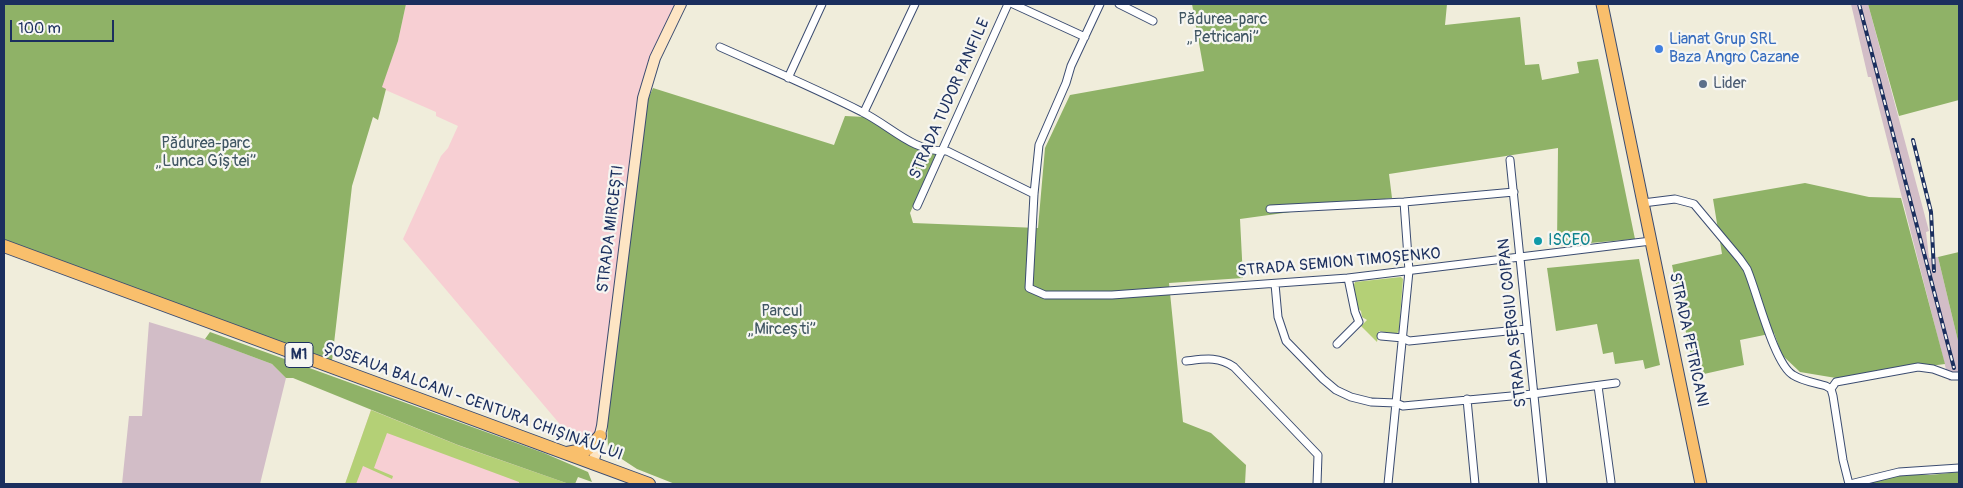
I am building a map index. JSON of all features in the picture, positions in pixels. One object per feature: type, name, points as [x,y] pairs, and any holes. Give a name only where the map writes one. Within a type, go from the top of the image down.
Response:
[{"type":"highway","name":"ȘOSEAUA BALCANI - CENTURA CHIȘINĂULUI","points":[[4,246],[649,484]]},
{"type":"highway","points":[[565,453],[588,449],[600,436]]},
{"type":"main road","name":"STRADA MIRCEȘTI","points":[[593,464],[600,436],[643,98],[656,58],[681,4]]},
{"type":"main road","name":"STRADA PETRICANI","points":[[1602,4],[1701,484]]},
{"type":"street","points":[[788,78],[822,4]]},
{"type":"street","points":[[864,112],[915,4]]},
{"type":"street","name":"STRADA TUDOR PANFILE","points":[[917,206],[1008,4]]},
{"type":"street","points":[[1012,4],[1085,37]]},
{"type":"street","points":[[720,46],[864,112],[904,140],[922,148],[946,151],[1034,194],[1039,145],[1100,4]]},
{"type":"street","points":[[1119,4],[1153,20]]},
{"type":"street","name":"STRADA SERGIU COIPAN","points":[[1510,160],[1543,484]]},
{"type":"street","points":[[1270,209],[1404,202],[1514,192]]},
{"type":"street","name":"STRADA SEMION TIMOȘENKO","points":[[1034,194],[1029,288],[1045,295],[1112,296],[1348,278],[1651,241]]},
{"type":"street","points":[[1643,203],[1675,199],[1694,204],[1747,269],[1774,345],[1785,367],[1792,375],[1826,386],[1834,396],[1842,460],[1850,484],[1899,472],[1959,468]]},
{"type":"street","points":[[1388,484],[1409,272],[1404,202]]},
{"type":"street","points":[[1337,344],[1359,322],[1348,278]]},
{"type":"street","points":[[1275,284],[1278,317],[1286,341],[1323,379],[1336,390],[1351,397],[1371,402],[1403,406],[1533,394],[1616,383]]},
{"type":"street","points":[[1381,336],[1403,338],[1409,341],[1527,329]]},
{"type":"street","points":[[1186,361],[1217,359],[1234,367],[1318,455],[1317,484]]},
{"type":"street","points":[[1830,390],[1836,382],[1918,367],[1933,369],[1952,376],[1959,376]]},
{"type":"street","points":[[1598,386],[1611,482]]},
{"type":"street","points":[[1467,399],[1475,484]]},
{"type":"shaded area","points":[[406,4],[678,4],[649,66],[598,426],[592,443],[581,445],[575,442],[403,239],[441,156],[448,148],[458,126],[436,116],[436,112],[381,88],[398,41]]},
{"type":"shaded area","points":[[1851,4],[1868,4],[1929,231],[1926,232],[1929,258],[1938,257],[1959,345],[1959,377],[1949,381],[1871,77],[1868,77]]},
{"type":"shaded area","points":[[149,322],[208,340],[272,364],[286,378],[260,484],[122,484],[129,416],[142,416]]},
{"type":"shaded area","points":[[371,410],[458,445],[569,484],[345,484]]},
{"type":"green space","name":"Pădurea-parc „Lunca Gîștei”","points":[[4,4],[406,4],[398,41],[382,87],[386,89],[378,120],[373,117],[352,186],[332,361],[4,240]]},
{"type":"green space","name":"Parcul „Mircești”","points":[[1192,4],[1447,4],[1445,25],[1520,17],[1525,65],[1539,64],[1542,80],[1579,73],[1577,62],[1598,59],[1635,239],[1557,246],[1558,148],[1389,174],[1392,198],[1240,219],[1243,278],[1169,283],[1183,422],[1211,433],[1246,465],[1245,484],[675,484],[637,469],[608,450],[607,417],[644,108],[653,88],[834,145],[845,116],[865,117],[892,135],[936,154],[910,213],[913,223],[1038,228],[1045,148],[1070,95],[1204,71]]},
{"type":"green space","points":[[1868,4],[1959,4],[1959,100],[1899,116]]},
{"type":"green space","points":[[1805,183],[1869,197],[1901,198],[1945,364],[1836,378],[1800,372],[1782,355],[1774,333],[1740,340],[1744,365],[1695,376],[1672,265],[1722,254],[1713,199]]},
{"type":"green space","points":[[1959,252],[1959,345],[1938,257]]},
{"type":"green space","points":[[1639,259],[1660,365],[1645,369],[1643,360],[1615,364],[1613,352],[1603,354],[1597,324],[1556,331],[1547,268]]},
{"type":"green space","points":[[1401,277],[1403,279],[1399,330],[1397,334],[1379,331],[1377,342],[1361,326],[1367,320],[1362,317],[1361,311],[1357,308],[1353,287],[1355,282]]},
{"type":"green space","points":[[210,332],[544,453],[588,472],[592,482],[578,477],[575,484],[569,484],[458,445],[293,378],[286,378],[272,364],[205,339]]},
{"type":"green space","points":[[371,410],[460,446],[569,484],[519,484],[519,482],[387,433],[374,468],[393,476],[392,479],[363,466],[356,484],[345,484]]},
{"type":"green space","points":[[1959,472],[1959,484],[1859,484],[1897,475],[1930,475]]},
{"type":"railway","points":[[1859,4],[1954,368]]},
{"type":"railway","points":[[1913,140],[1931,212],[1934,271]]},
{"type":"place","name":"Lianat Grup SRL Baza Angro Cazane","points":[[1659,49]]},
{"type":"place","name":"Lider","points":[[1703,84]]},
{"type":"place","name":"ISCEO","points":[[1538,241]]},
{"type":"park label","name":"Pădurea-parc „Petricani”","points":[[1223,29]]}]
